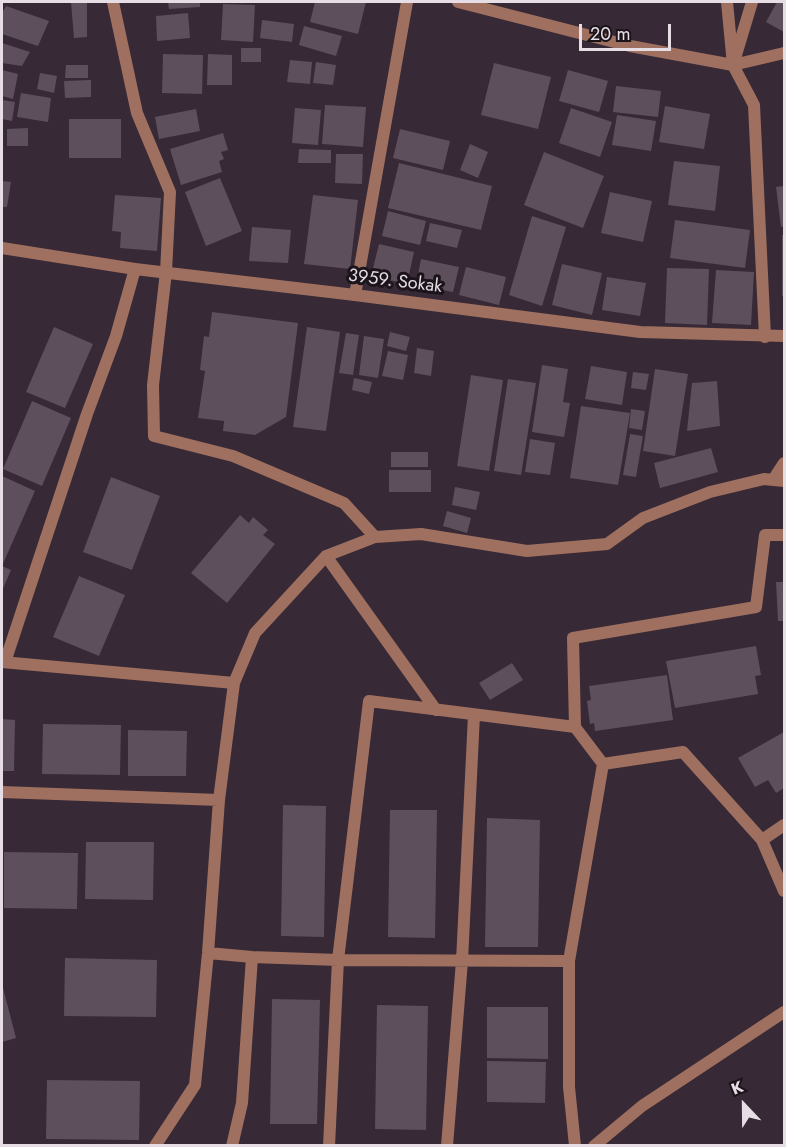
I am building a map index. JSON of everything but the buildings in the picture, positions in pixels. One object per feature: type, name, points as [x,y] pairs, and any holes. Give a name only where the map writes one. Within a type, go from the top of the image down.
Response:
[{"type":"street","points":[[113,2],[137,113],[170,192],[166,273],[153,385],[154,436],[233,456],[344,503],[375,537]]},
{"type":"street","points":[[355,295],[407,2]]},
{"type":"street","points":[[458,2],[630,46],[733,65],[784,53]]},
{"type":"street","points":[[727,2],[733,65],[754,105],[765,337]]},
{"type":"street","points":[[733,65],[752,2]]},
{"type":"street","name":"3959. Sokak","points":[[2,248],[135,270],[355,295],[640,332],[784,336]]},
{"type":"street","points":[[135,270],[116,336],[87,414],[3,662],[234,683]]},
{"type":"street","points":[[155,1146],[195,1085],[208,953],[219,800],[234,683],[255,633],[326,556],[375,537],[421,534],[527,550],[607,544],[643,518],[710,492],[764,479],[779,481],[784,463]]},
{"type":"street","points":[[575,1146],[568,1087],[569,961],[603,764],[575,727],[573,638],[756,607],[765,535],[784,535]]},
{"type":"street","points":[[326,556],[436,710]]},
{"type":"street","points":[[329,1146],[338,960],[369,701],[575,727]]},
{"type":"street","points":[[447,1146],[462,961],[474,715]]},
{"type":"street","points":[[603,764],[683,752],[762,840],[784,891]]},
{"type":"street","points":[[2,792],[219,800]]},
{"type":"street","points":[[762,840],[784,825]]},
{"type":"street","points":[[208,953],[338,960],[569,961]]},
{"type":"street","points":[[232,1146],[242,1103],[252,957]]},
{"type":"street","points":[[594,1146],[642,1106],[784,1012]]}]
